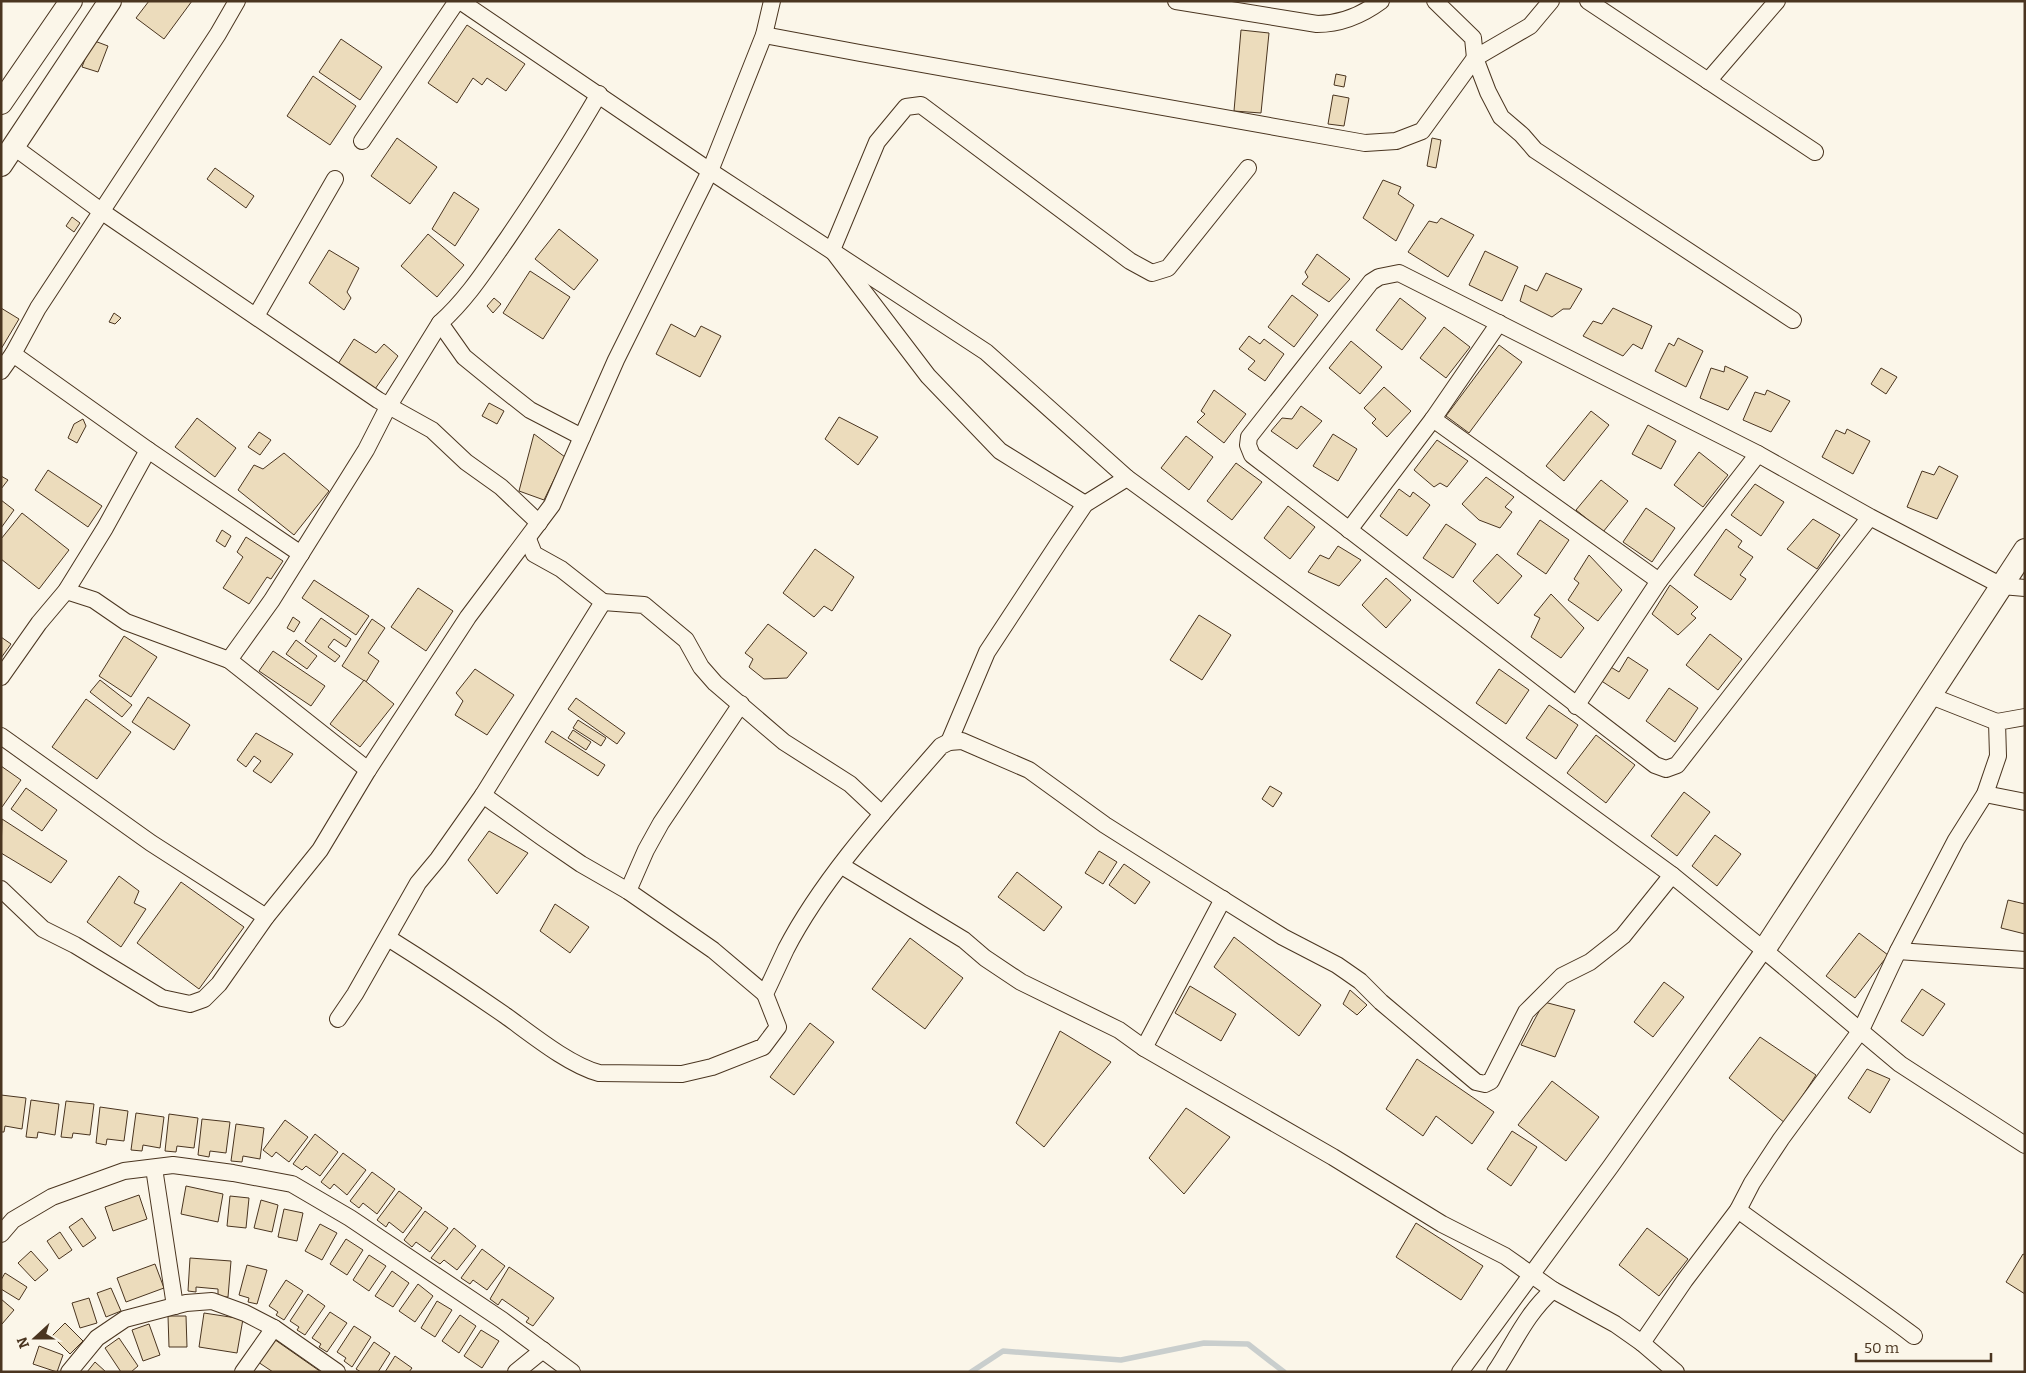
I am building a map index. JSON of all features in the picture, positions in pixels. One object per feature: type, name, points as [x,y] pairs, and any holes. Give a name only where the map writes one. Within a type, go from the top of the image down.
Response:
[{"type":"street","points":[[1,103],[71,1]]},
{"type":"street","points":[[1,165],[110,1]]},
{"type":"street","points":[[1,370],[13,354],[38,308],[213,42],[237,1]]},
{"type":"street","points":[[362,141],[458,1],[599,94],[710,171],[986,352],[1127,478],[1672,875],[1900,1064],[2025,1145]]},
{"type":"street","points":[[1,889],[43,929],[74,945],[162,998],[190,1004],[204,998],[219,984],[266,917],[320,850],[368,770],[468,617],[552,505],[616,360],[710,171],[764,34],[772,1]]},
{"type":"street","points":[[1176,1],[1317,24],[1336,24],[1369,10],[1381,1]]},
{"type":"street","points":[[1435,1],[1473,38],[1476,58],[1488,92],[1501,117],[1522,134],[1535,150],[1794,320]]},
{"type":"street","points":[[764,34],[870,55],[1365,143],[1396,140],[1422,130],[1476,58],[1530,26],[1551,1]]},
{"type":"street","points":[[1588,1],[1815,152]]},
{"type":"street","points":[[1708,81],[1777,1]]},
{"type":"street","points":[[229,660],[272,600],[301,554],[366,450],[388,407],[440,323],[460,304],[507,239],[565,152],[599,94]]},
{"type":"street","points":[[832,250],[877,142],[906,106],[921,105],[1130,261],[1152,273],[1168,268],[1248,168]]},
{"type":"street","points":[[14,147],[101,211],[388,407],[432,430],[466,462],[501,487],[539,523]]},
{"type":"street","points":[[256,316],[335,179]]},
{"type":"street","points":[[832,250],[928,376],[1000,452],[1085,504]]},
{"type":"street","points":[[1870,518],[1677,765],[1666,769],[1655,765],[1576,706],[1252,455],[1248,445],[1249,437],[1371,282],[1379,277],[1399,273],[1758,454],[1870,518],[2013,571],[2025,588]]},
{"type":"street","points":[[440,323],[464,357],[497,384],[530,410],[582,437]]},
{"type":"street","points":[[1349,530],[1433,419],[1499,323]]},
{"type":"street","points":[[13,354],[148,450],[301,554]]},
{"type":"street","points":[[1433,419],[1659,580]]},
{"type":"street","points":[[1,676],[39,623],[66,591],[148,450]]},
{"type":"street","points":[[1576,706],[1659,580],[1758,454]]},
{"type":"street","points":[[949,742],[987,652],[1085,504],[1127,478]]},
{"type":"street","points":[[528,539],[534,554],[561,569],[603,602],[644,605],[686,640],[701,667],[715,683],[784,742],[850,784],[882,814]]},
{"type":"street","points":[[2013,571],[2025,542]]},
{"type":"street","points":[[1460,1372],[1764,950],[2025,550]]},
{"type":"street","points":[[66,591],[94,600],[126,622],[229,660],[368,770]]},
{"type":"street","points":[[338,1019],[388,938],[418,883],[444,851],[483,795],[603,602]]},
{"type":"street","points":[[1931,696],[1997,722],[2025,718]]},
{"type":"street","points":[[628,891],[646,850],[661,823],[741,704]]},
{"type":"street","points":[[1642,1343],[1685,1280],[1738,1210],[1752,1183],[1781,1139],[1861,1030],[1898,951],[1956,840],[1985,794],[1998,756],[1997,722]]},
{"type":"street","points":[[1,736],[151,843],[266,917]]},
{"type":"street","points":[[765,994],[787,948],[820,895],[882,814],[941,746],[949,742],[962,741],[971,744],[1029,770],[1105,824],[1223,900],[1282,937],[1337,965],[1360,981],[1381,1002],[1476,1082],[1485,1084],[1491,1081],[1526,1012],[1562,976],[1590,962],[1622,936],[1672,875]]},
{"type":"street","points":[[1985,794],[2025,802]]},
{"type":"street","points":[[388,938],[449,976],[565,1056],[587,1070],[599,1073],[682,1074],[712,1067],[763,1047],[778,1027],[765,994],[713,950],[628,891],[581,864],[483,795]]},
{"type":"street","points":[[842,866],[964,940],[985,958],[1021,982],[1119,1030],[1144,1048],[1333,1157],[1442,1224],[1505,1256],[1530,1276],[1615,1324],[1642,1343],[1676,1372]]},
{"type":"street","points":[[1144,1048],[1223,900]]},
{"type":"street","points":[[1898,951],[2025,960]]},
{"type":"street","points":[[1,1234],[13,1220],[52,1197],[124,1171],[173,1165],[234,1173],[292,1184],[350,1218],[502,1320],[572,1372]]},
{"type":"street","points":[[154,1168],[174,1306]]},
{"type":"street","points":[[1738,1210],[1780,1241],[1855,1291],[1914,1336]]},
{"type":"street","points":[[1496,1372],[1518,1332],[1538,1304],[1553,1290]]},
{"type":"street","points":[[69,1372],[96,1338],[125,1319],[174,1306],[212,1301],[245,1313],[274,1328],[337,1372]]},
{"type":"street","points":[[244,1372],[274,1328]]},
{"type":"street","points":[[516,1372],[543,1350]]},
{"type":"building","points":[[149,1],[192,1],[164,39],[136,18]]},
{"type":"building","points":[[467,25],[525,64],[506,91],[487,78],[482,85],[473,78],[457,103],[428,83]]},
{"type":"building","points":[[1241,30],[1269,33],[1261,113],[1234,111]]},
{"type":"building","points":[[341,39],[382,67],[360,100],[319,72]]},
{"type":"building","points":[[92,40],[108,46],[98,72],[82,67]]},
{"type":"building","points":[[1336,74],[1346,76],[1344,87],[1334,85]]},
{"type":"building","points":[[313,76],[356,106],[330,145],[287,116]]},
{"type":"building","points":[[1333,95],[1349,98],[1344,126],[1328,124]]},
{"type":"building","points":[[397,138],[437,167],[410,204],[371,176]]},
{"type":"building","points":[[1432,138],[1441,140],[1436,168],[1427,166]]},
{"type":"building","points":[[215,168],[254,196],[246,208],[207,179]]},
{"type":"building","points":[[1383,180],[1401,187],[1398,194],[1414,205],[1396,241],[1363,218]]},
{"type":"building","points":[[454,192],[479,209],[455,246],[432,229]]},
{"type":"building","points":[[72,217],[80,223],[74,232],[66,226]]},
{"type":"building","points":[[1441,218],[1474,235],[1448,277],[1408,252],[1429,221],[1437,223]]},
{"type":"building","points":[[559,229],[598,260],[574,290],[535,259]]},
{"type":"building","points":[[428,234],[464,265],[437,297],[401,266]]},
{"type":"building","points":[[329,250],[359,268],[347,292],[351,298],[344,310],[309,283]]},
{"type":"building","points":[[1485,251],[1518,267],[1502,301],[1469,285]]},
{"type":"building","points":[[1317,254],[1350,279],[1329,302],[1302,284],[1308,277],[1305,272]]},
{"type":"building","points":[[530,271],[570,297],[543,339],[503,313]]},
{"type":"building","points":[[1546,273],[1582,289],[1570,309],[1563,309],[1552,317],[1520,301],[1525,285],[1537,291]]},
{"type":"building","points":[[1292,295],[1318,315],[1294,347],[1268,327]]},
{"type":"building","points":[[494,298],[501,304],[493,313],[487,306]]},
{"type":"building","points":[[1400,298],[1426,318],[1402,350],[1376,330]]},
{"type":"building","points":[[1,308],[19,319],[1,349]]},
{"type":"building","points":[[1613,308],[1652,326],[1642,349],[1633,344],[1623,356],[1583,336],[1593,321],[1602,324]]},
{"type":"building","points":[[114,313],[121,318],[115,324],[109,322]]},
{"type":"building","points":[[671,324],[695,337],[701,326],[721,336],[700,377],[656,354]]},
{"type":"building","points":[[1444,327],[1470,347],[1446,378],[1420,358]]},
{"type":"building","points":[[1249,336],[1260,344],[1264,339],[1284,354],[1265,381],[1248,369],[1255,361],[1239,349]]},
{"type":"building","points":[[1678,338],[1703,351],[1686,387],[1655,371],[1669,343],[1674,346]]},
{"type":"building","points":[[354,339],[376,353],[384,344],[398,356],[375,389],[338,364]]},
{"type":"building","points":[[1351,341],[1382,367],[1360,394],[1329,368]]},
{"type":"building","points":[[1499,345],[1522,362],[1469,433],[1446,416]]},
{"type":"building","points":[[1725,366],[1748,377],[1728,410],[1700,398],[1711,368],[1724,372]]},
{"type":"building","points":[[1881,368],[1897,377],[1886,394],[1871,384]]},
{"type":"building","points":[[1384,387],[1411,411],[1387,437],[1372,423],[1376,419],[1364,408]]},
{"type":"building","points":[[1214,390],[1246,414],[1224,443],[1197,422],[1205,414],[1201,411]]},
{"type":"building","points":[[1767,390],[1790,401],[1771,432],[1743,420],[1755,392],[1765,395]]},
{"type":"building","points":[[489,403],[504,411],[497,424],[482,416]]},
{"type":"building","points":[[1301,406],[1322,421],[1297,449],[1271,431],[1282,418],[1292,419]]},
{"type":"building","points":[[1591,411],[1609,425],[1564,481],[1546,466]]},
{"type":"building","points":[[839,417],[878,437],[858,465],[825,439]]},
{"type":"building","points":[[197,418],[236,448],[215,477],[175,447]]},
{"type":"building","points":[[83,419],[86,426],[77,443],[68,438],[74,424]]},
{"type":"building","points":[[1648,425],[1676,441],[1661,469],[1632,454]]},
{"type":"building","points":[[1847,429],[1870,441],[1853,474],[1822,457],[1836,430],[1845,434]]},
{"type":"building","points":[[259,432],[271,440],[260,455],[248,447]]},
{"type":"building","points":[[534,434],[565,457],[544,500],[519,491]]},
{"type":"building","points":[[1333,434],[1357,449],[1338,481],[1313,466]]},
{"type":"building","points":[[1186,436],[1213,457],[1189,490],[1161,468]]},
{"type":"building","points":[[1437,440],[1468,461],[1447,487],[1440,483],[1434,487],[1414,470]]},
{"type":"building","points":[[1699,452],[1728,475],[1703,507],[1674,485]]},
{"type":"building","points":[[284,453],[329,491],[294,535],[238,490],[254,465],[263,469]]},
{"type":"building","points":[[1236,463],[1262,482],[1232,520],[1207,501]]},
{"type":"building","points":[[1939,466],[1958,476],[1937,519],[1907,507],[1922,471],[1934,475]]},
{"type":"building","points":[[48,470],[102,506],[88,527],[35,490]]},
{"type":"building","points":[[1,476],[8,480],[1,489]]},
{"type":"building","points":[[1486,477],[1514,497],[1505,507],[1512,512],[1500,528],[1479,520],[1462,504]]},
{"type":"building","points":[[1601,480],[1628,501],[1603,532],[1576,510]]},
{"type":"building","points":[[1755,484],[1784,502],[1761,536],[1731,515]]},
{"type":"building","points":[[1399,489],[1410,497],[1413,492],[1430,505],[1407,536],[1380,516]]},
{"type":"building","points":[[1,500],[14,510],[1,528]]},
{"type":"building","points":[[1288,506],[1315,527],[1290,559],[1264,538]]},
{"type":"building","points":[[1646,508],[1675,528],[1652,562],[1623,542]]},
{"type":"building","points":[[22,513],[69,550],[39,589],[1,559],[1,539]]},
{"type":"building","points":[[1813,519],[1840,535],[1817,569],[1787,549]]},
{"type":"building","points":[[1540,520],[1569,540],[1546,574],[1517,554]]},
{"type":"building","points":[[1446,524],[1476,544],[1453,578],[1423,558]]},
{"type":"building","points":[[1726,529],[1742,541],[1738,547],[1753,557],[1740,575],[1746,579],[1731,600],[1694,575]]},
{"type":"building","points":[[222,530],[231,536],[225,547],[216,541]]},
{"type":"building","points":[[246,537],[283,561],[271,579],[267,577],[249,604],[223,588],[243,557],[237,552]]},
{"type":"building","points":[[1338,546],[1361,560],[1339,586],[1308,572],[1320,555],[1329,559]]},
{"type":"building","points":[[815,549],[854,577],[832,611],[824,606],[814,617],[783,593]]},
{"type":"building","points":[[1497,554],[1522,576],[1498,604],[1473,581]]},
{"type":"building","points":[[1589,555],[1622,590],[1598,621],[1568,600],[1579,583],[1574,579]]},
{"type":"building","points":[[1386,578],[1411,600],[1386,628],[1362,605]]},
{"type":"building","points":[[314,580],[369,616],[356,635],[302,598]]},
{"type":"building","points":[[1670,585],[1698,607],[1691,614],[1696,618],[1678,635],[1652,614]]},
{"type":"building","points":[[418,588],[453,611],[426,651],[391,627]]},
{"type":"building","points":[[1551,594],[1584,628],[1561,658],[1531,637],[1540,618],[1534,615]]},
{"type":"building","points":[[1199,615],[1231,635],[1202,680],[1170,660]]},
{"type":"building","points":[[293,617],[300,622],[294,632],[287,628]]},
{"type":"building","points":[[321,618],[351,639],[346,647],[334,639],[328,647],[340,656],[335,662],[305,641]]},
{"type":"building","points":[[372,619],[385,628],[368,653],[379,661],[366,682],[342,666]]},
{"type":"building","points":[[768,624],[807,653],[787,678],[764,679],[749,667],[753,659],[745,653]]},
{"type":"building","points":[[1710,634],[1742,659],[1718,690],[1686,665]]},
{"type":"building","points":[[124,636],[157,657],[131,697],[99,676]]},
{"type":"building","points":[[1,637],[11,644],[1,658]]},
{"type":"building","points":[[296,640],[317,656],[307,669],[286,654]]},
{"type":"building","points":[[273,651],[325,686],[311,706],[259,671]]},
{"type":"building","points":[[1628,657],[1648,670],[1629,699],[1600,680],[1609,666],[1619,672]]},
{"type":"building","points":[[475,669],[514,695],[487,735],[455,715],[463,701],[456,693]]},
{"type":"building","points":[[1499,669],[1529,690],[1506,724],[1476,703]]},
{"type":"building","points":[[100,680],[132,705],[122,717],[90,692]]},
{"type":"building","points":[[364,680],[394,704],[360,747],[330,724]]},
{"type":"building","points":[[1669,688],[1698,708],[1675,742],[1646,721]]},
{"type":"building","points":[[148,697],[190,725],[174,750],[132,722]]},
{"type":"building","points":[[576,698],[625,733],[617,744],[568,709]]},
{"type":"building","points":[[86,699],[131,732],[97,779],[52,747]]},
{"type":"building","points":[[1549,705],[1578,725],[1556,759],[1526,738]]},
{"type":"building","points":[[578,720],[606,738],[601,746],[573,728]]},
{"type":"building","points":[[573,730],[591,742],[586,750],[568,738]]},
{"type":"building","points":[[552,731],[605,765],[598,776],[545,742]]},
{"type":"building","points":[[256,733],[293,754],[271,783],[253,771],[261,761],[254,756],[246,767],[237,760]]},
{"type":"building","points":[[1596,735],[1635,765],[1606,803],[1567,773]]},
{"type":"building","points":[[1,766],[21,780],[2,807],[1,807]]},
{"type":"building","points":[[1270,786],[1282,793],[1273,807],[1262,799]]},
{"type":"building","points":[[26,788],[57,810],[42,831],[11,809]]},
{"type":"building","points":[[1684,792],[1710,812],[1677,856],[1651,836]]},
{"type":"building","points":[[2,819],[67,861],[51,883],[1,853]]},
{"type":"building","points":[[489,831],[528,853],[497,894],[468,860]]},
{"type":"building","points":[[1715,835],[1741,854],[1717,886],[1692,866]]},
{"type":"building","points":[[1099,851],[1117,862],[1103,884],[1085,873]]},
{"type":"building","points":[[1124,864],[1150,882],[1135,904],[1109,885]]},
{"type":"building","points":[[1017,872],[1062,907],[1044,931],[998,897]]},
{"type":"building","points":[[119,876],[139,891],[134,903],[146,909],[121,947],[87,922]]},
{"type":"building","points":[[181,882],[244,927],[199,989],[137,943]]},
{"type":"building","points":[[2008,900],[2025,904],[2025,934],[2001,928]]},
{"type":"building","points":[[555,904],[589,927],[570,953],[540,931]]},
{"type":"building","points":[[1859,933],[1888,955],[1855,998],[1826,976]]},
{"type":"building","points":[[1234,937],[1321,1005],[1299,1036],[1214,967]]},
{"type":"building","points":[[910,938],[963,978],[925,1029],[872,989]]},
{"type":"building","points":[[1664,982],[1684,997],[1653,1037],[1634,1022]]},
{"type":"building","points":[[1190,986],[1236,1014],[1221,1041],[1175,1013]]},
{"type":"building","points":[[1922,989],[1945,1004],[1923,1036],[1901,1021]]},
{"type":"building","points":[[1350,990],[1367,1005],[1357,1015],[1343,1004]]},
{"type":"building","points":[[1544,1002],[1575,1010],[1555,1057],[1521,1045]]},
{"type":"building","points":[[810,1023],[834,1042],[794,1095],[770,1077]]},
{"type":"building","points":[[1060,1031],[1111,1062],[1044,1147],[1016,1123]]},
{"type":"building","points":[[1760,1037],[1816,1075],[1785,1123],[1729,1078]]},
{"type":"building","points":[[1417,1059],[1494,1112],[1472,1144],[1436,1116],[1423,1136],[1386,1109]]},
{"type":"building","points":[[1867,1069],[1890,1079],[1870,1113],[1848,1098]]},
{"type":"building","points":[[1552,1081],[1599,1117],[1566,1161],[1518,1125]]},
{"type":"building","points":[[1,1095],[26,1098],[22,1129],[5,1126],[4,1132],[1,1132]]},
{"type":"building","points":[[31,1100],[59,1104],[55,1135],[38,1132],[37,1138],[26,1137]]},
{"type":"building","points":[[66,1101],[94,1104],[90,1135],[73,1133],[72,1138],[61,1137]]},
{"type":"building","points":[[100,1107],[128,1111],[124,1141],[107,1139],[106,1145],[96,1143]]},
{"type":"building","points":[[1186,1108],[1230,1137],[1184,1194],[1149,1158]]},
{"type":"building","points":[[136,1113],[164,1117],[160,1148],[143,1145],[142,1151],[131,1150]]},
{"type":"building","points":[[169,1114],[198,1118],[194,1148],[177,1146],[176,1152],[165,1151]]},
{"type":"building","points":[[202,1119],[230,1122],[226,1153],[210,1151],[209,1157],[198,1155]]},
{"type":"building","points":[[285,1120],[308,1137],[289,1162],[276,1152],[272,1157],[263,1150]]},
{"type":"building","points":[[236,1124],[264,1128],[260,1159],[243,1156],[242,1162],[231,1161]]},
{"type":"building","points":[[1512,1131],[1537,1147],[1511,1186],[1487,1169]]},
{"type":"building","points":[[315,1134],[338,1152],[320,1176],[306,1166],[302,1170],[293,1164]]},
{"type":"building","points":[[343,1153],[366,1170],[347,1195],[334,1184],[330,1189],[321,1182]]},
{"type":"building","points":[[372,1172],[395,1189],[377,1214],[363,1203],[359,1208],[350,1201]]},
{"type":"building","points":[[186,1186],[223,1194],[218,1222],[181,1214]]},
{"type":"building","points":[[399,1191],[422,1208],[403,1233],[389,1222],[386,1227],[377,1220]]},
{"type":"building","points":[[139,1195],[147,1219],[113,1231],[105,1207]]},
{"type":"building","points":[[230,1196],[249,1198],[246,1228],[227,1226]]},
{"type":"building","points":[[261,1200],[278,1205],[272,1232],[254,1228]]},
{"type":"building","points":[[284,1209],[303,1213],[297,1241],[278,1237]]},
{"type":"building","points":[[425,1211],[448,1228],[430,1252],[416,1242],[412,1247],[404,1240]]},
{"type":"building","points":[[82,1218],[96,1238],[83,1247],[69,1227]]},
{"type":"building","points":[[1416,1223],[1483,1266],[1461,1300],[1396,1257]]},
{"type":"building","points":[[320,1224],[337,1233],[322,1260],[305,1251]]},
{"type":"building","points":[[454,1228],[476,1246],[457,1270],[444,1260],[440,1264],[431,1258]]},
{"type":"building","points":[[1647,1228],[1688,1259],[1659,1296],[1619,1265]]},
{"type":"building","points":[[60,1232],[72,1250],[59,1259],[47,1241]]},
{"type":"building","points":[[346,1239],[363,1250],[347,1275],[330,1264]]},
{"type":"building","points":[[482,1249],[505,1266],[487,1290],[473,1280],[470,1284],[461,1278]]},
{"type":"building","points":[[31,1251],[48,1270],[35,1281],[18,1263]]},
{"type":"building","points":[[2023,1254],[2025,1255],[2025,1294],[2006,1282]]},
{"type":"building","points":[[369,1255],[386,1266],[369,1291],[353,1280]]},
{"type":"building","points":[[190,1258],[231,1261],[228,1297],[218,1297],[218,1289],[196,1287],[196,1292],[188,1291]]},
{"type":"building","points":[[155,1264],[164,1288],[126,1302],[117,1278]]},
{"type":"building","points":[[247,1265],[267,1270],[257,1304],[248,1302],[249,1298],[239,1295]]},
{"type":"building","points":[[509,1267],[554,1298],[533,1326],[526,1322],[529,1318],[502,1299],[498,1305],[490,1299]]},
{"type":"building","points":[[392,1271],[409,1283],[393,1307],[375,1296]]},
{"type":"building","points":[[5,1273],[27,1287],[19,1300],[1,1289],[1,1280]]},
{"type":"building","points":[[286,1280],[303,1291],[284,1320],[276,1315],[278,1312],[269,1306]]},
{"type":"building","points":[[418,1284],[433,1296],[415,1322],[399,1311]]},
{"type":"building","points":[[111,1288],[121,1311],[106,1317],[97,1293]]},
{"type":"building","points":[[308,1294],[325,1306],[305,1335],[297,1330],[299,1327],[290,1321]]},
{"type":"building","points":[[89,1298],[97,1323],[80,1328],[72,1303]]},
{"type":"building","points":[[1,1299],[14,1310],[2,1324],[1,1324]]},
{"type":"building","points":[[437,1301],[452,1310],[435,1337],[421,1328]]},
{"type":"building","points":[[330,1312],[347,1323],[327,1352],[319,1347],[321,1344],[312,1338]]},
{"type":"building","points":[[204,1313],[243,1319],[237,1353],[199,1347]]},
{"type":"building","points":[[460,1315],[476,1326],[459,1353],[442,1341]]},
{"type":"building","points":[[168,1316],[186,1316],[187,1347],[169,1347]]},
{"type":"building","points":[[65,1323],[83,1341],[70,1354],[52,1336]]},
{"type":"building","points":[[149,1324],[160,1355],[143,1361],[132,1330]]},
{"type":"building","points":[[354,1326],[371,1337],[352,1367],[344,1361],[346,1358],[337,1352]]},
{"type":"building","points":[[481,1330],[499,1341],[482,1368],[464,1356]]},
{"type":"building","points":[[271,1337],[321,1372],[273,1372],[255,1360]]},
{"type":"building","points":[[119,1338],[138,1366],[131,1372],[121,1372],[105,1348]]},
{"type":"building","points":[[374,1342],[390,1353],[378,1372],[361,1372],[356,1369]]},
{"type":"building","points":[[39,1346],[63,1355],[57,1372],[33,1364]]},
{"type":"building","points":[[395,1356],[412,1368],[409,1372],[385,1372]]},
{"type":"building","points":[[95,1362],[106,1372],[87,1372]]},
{"type":"waterway","points":[[971,1372],[1003,1351],[1121,1360],[1204,1343],[1248,1344],[1284,1372]]}]
